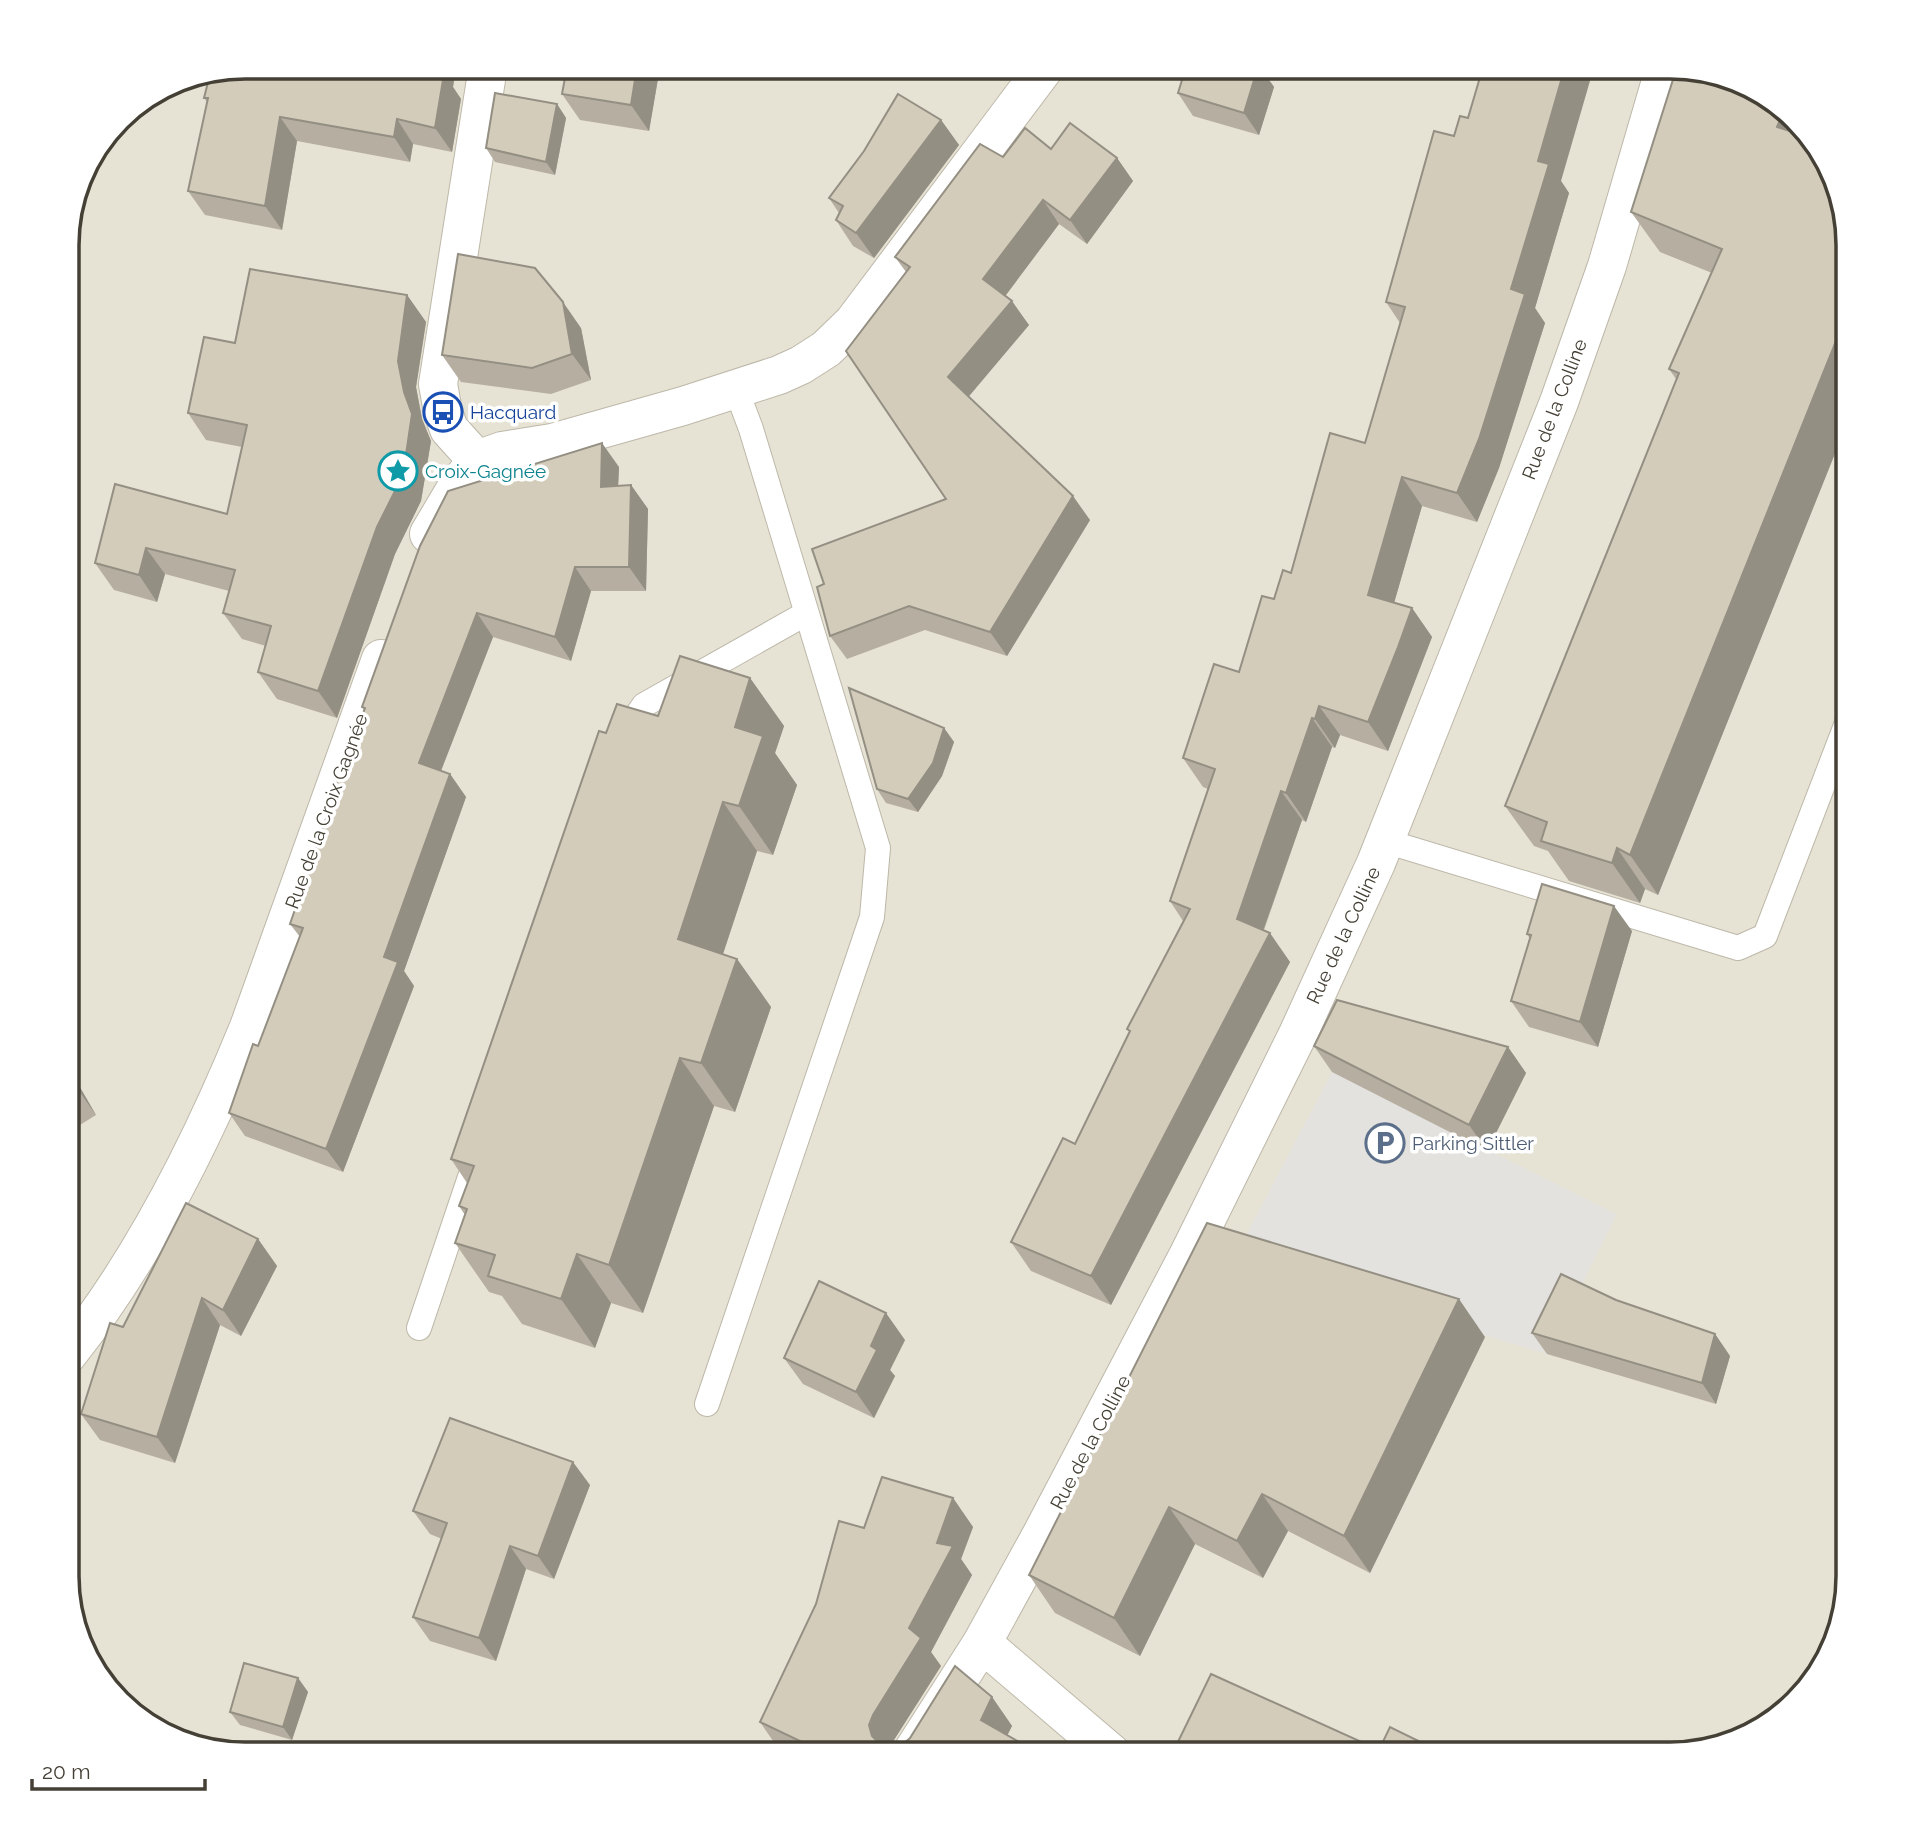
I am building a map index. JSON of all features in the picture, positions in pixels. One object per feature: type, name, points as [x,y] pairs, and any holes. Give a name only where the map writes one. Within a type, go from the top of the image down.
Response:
[{"type":"street","points":[[477,460],[449,429],[438,384],[486,79]]},
{"type":"street","points":[[416,561],[440,512],[477,460],[502,451],[552,443],[683,406],[779,375],[827,349],[853,323],[1036,79]]},
{"type":"street","name":"Rue de la Colline","points":[[919,1742],[982,1643],[1043,1532],[1253,1127],[1385,841],[1559,402],[1606,266],[1661,79]]},
{"type":"street","name":"Rue de la Croix Gagnée","points":[[79,1340],[124,1275],[164,1206],[227,1080],[249,1027],[393,626]]},
{"type":"street","points":[[982,1643],[1098,1742]]},
{"type":"lane","points":[[707,1404],[872,917],[878,848],[751,429],[736,389]]},
{"type":"lane","points":[[612,756],[616,743],[644,705],[806,614]]},
{"type":"lane","points":[[1385,841],[1738,948],[1765,936],[1836,751]]},
{"type":"lane","points":[[419,1328],[476,1159]]},
{"type":"shaded area","points":[[234,79],[1681,79],[1734,91],[1762,107],[1788,127],[1814,162],[1824,181],[1831,202],[1836,234],[1836,1587],[1831,1619],[1824,1640],[1808,1668],[1788,1694],[1753,1720],[1734,1730],[1713,1737],[1681,1742],[234,1742],[181,1730],[153,1714],[127,1694],[96,1649],[84,1619],[79,1587],[79,234],[84,202],[91,181],[113,144],[135,120],[181,91],[202,84]]},
{"type":"shaded area","name":"Parking Sittler","points":[[1332,1072],[1617,1214],[1547,1354],[1233,1260]]},
{"type":"building","points":[[234,79],[443,79],[435,128],[397,119],[394,137],[280,117],[265,206],[188,191],[208,98],[204,98],[208,83]]},
{"type":"building","points":[[565,79],[635,79],[631,105],[562,94]]},
{"type":"building","points":[[1182,79],[1254,79],[1244,113],[1178,93]]},
{"type":"building","points":[[1479,79],[1562,79],[1538,161],[1549,164],[1511,289],[1525,294],[1479,439],[1457,493],[1402,477],[1368,595],[1412,608],[1398,647],[1368,722],[1319,706],[1315,719],[1312,718],[1286,793],[1281,791],[1237,919],[1270,933],[1091,1276],[1011,1242],[1063,1138],[1075,1144],[1130,1031],[1127,1029],[1190,909],[1170,901],[1215,769],[1183,758],[1214,664],[1239,672],[1262,596],[1274,599],[1283,570],[1291,573],[1330,433],[1365,443],[1405,307],[1386,302],[1434,131],[1454,136],[1460,116],[1468,118]]},
{"type":"building","points":[[1673,79],[1702,82],[1734,91],[1762,107],[1780,120],[1777,127],[1795,135],[1814,162],[1831,202],[1836,234],[1836,341],[1630,855],[1617,848],[1612,863],[1541,841],[1547,822],[1505,806],[1679,373],[1669,369],[1722,249],[1631,212]]},
{"type":"building","points":[[495,93],[557,104],[546,162],[486,148]]},
{"type":"building","points":[[898,94],[941,120],[856,233],[836,220],[843,206],[829,198],[864,151]]},
{"type":"building","points":[[1070,123],[1117,158],[1070,220],[1043,200],[983,279],[1012,301],[948,377],[1073,496],[990,632],[909,606],[830,636],[817,587],[824,584],[812,549],[946,499],[846,351],[910,267],[895,257],[980,144],[1003,157],[1025,128],[1051,149]]},
{"type":"building","points":[[458,254],[535,268],[563,302],[572,354],[532,368],[442,355]]},
{"type":"building","points":[[250,269],[407,295],[398,361],[404,392],[412,414],[403,475],[377,527],[318,691],[258,672],[271,626],[223,613],[235,570],[146,548],[139,575],[95,563],[115,484],[227,514],[247,425],[188,413],[204,337],[235,343]]},
{"type":"building","points":[[602,443],[601,487],[631,485],[629,567],[575,567],[555,637],[477,613],[419,763],[450,774],[384,957],[398,962],[326,1149],[229,1113],[253,1044],[258,1046],[303,928],[290,924],[332,801],[330,800],[365,708],[362,707],[420,546],[448,491]]},
{"type":"building","points":[[680,656],[750,678],[735,727],[763,736],[739,806],[723,802],[678,939],[737,959],[701,1063],[680,1058],[609,1265],[577,1254],[561,1299],[488,1276],[495,1255],[455,1243],[467,1209],[459,1206],[474,1166],[451,1159],[599,731],[606,733],[617,704],[658,716]]},
{"type":"building","points":[[849,688],[944,728],[933,763],[908,799],[877,789]]},
{"type":"building","points":[[1542,884],[1614,906],[1580,1022],[1511,1001],[1531,935],[1527,934]]},
{"type":"building","points":[[1337,1000],[1508,1047],[1469,1125],[1314,1046]]},
{"type":"building","points":[[186,1203],[258,1239],[223,1310],[202,1298],[157,1437],[81,1414],[110,1323],[123,1327]]},
{"type":"building","points":[[1207,1223],[1459,1299],[1344,1536],[1262,1494],[1237,1541],[1169,1507],[1114,1618],[1029,1575]]},
{"type":"building","points":[[1561,1274],[1616,1300],[1715,1334],[1702,1383],[1532,1333]]},
{"type":"building","points":[[819,1281],[886,1313],[871,1346],[877,1350],[856,1392],[784,1358]]},
{"type":"building","points":[[450,1418],[573,1462],[538,1556],[510,1546],[479,1638],[413,1617],[447,1523],[413,1511]]},
{"type":"building","points":[[882,1477],[953,1498],[937,1543],[953,1546],[909,1628],[921,1638],[869,1725],[872,1736],[878,1742],[802,1742],[760,1722],[816,1604],[839,1521],[864,1528]]},
{"type":"building","points":[[244,1663],[298,1678],[283,1727],[230,1712]]},
{"type":"building","points":[[955,1666],[992,1697],[981,1720],[1019,1742],[905,1742]]},
{"type":"building","points":[[1211,1674],[1361,1742],[1178,1742]]},
{"type":"building","points":[[1390,1727],[1421,1742],[1383,1742]]},
{"type":"place","name":"Hacquard","points":[[443,412]]},
{"type":"place","name":"Croix-Gagnée","points":[[398,471]]},
{"type":"place","name":"Parking Sittler","points":[[1385,1143]]}]
